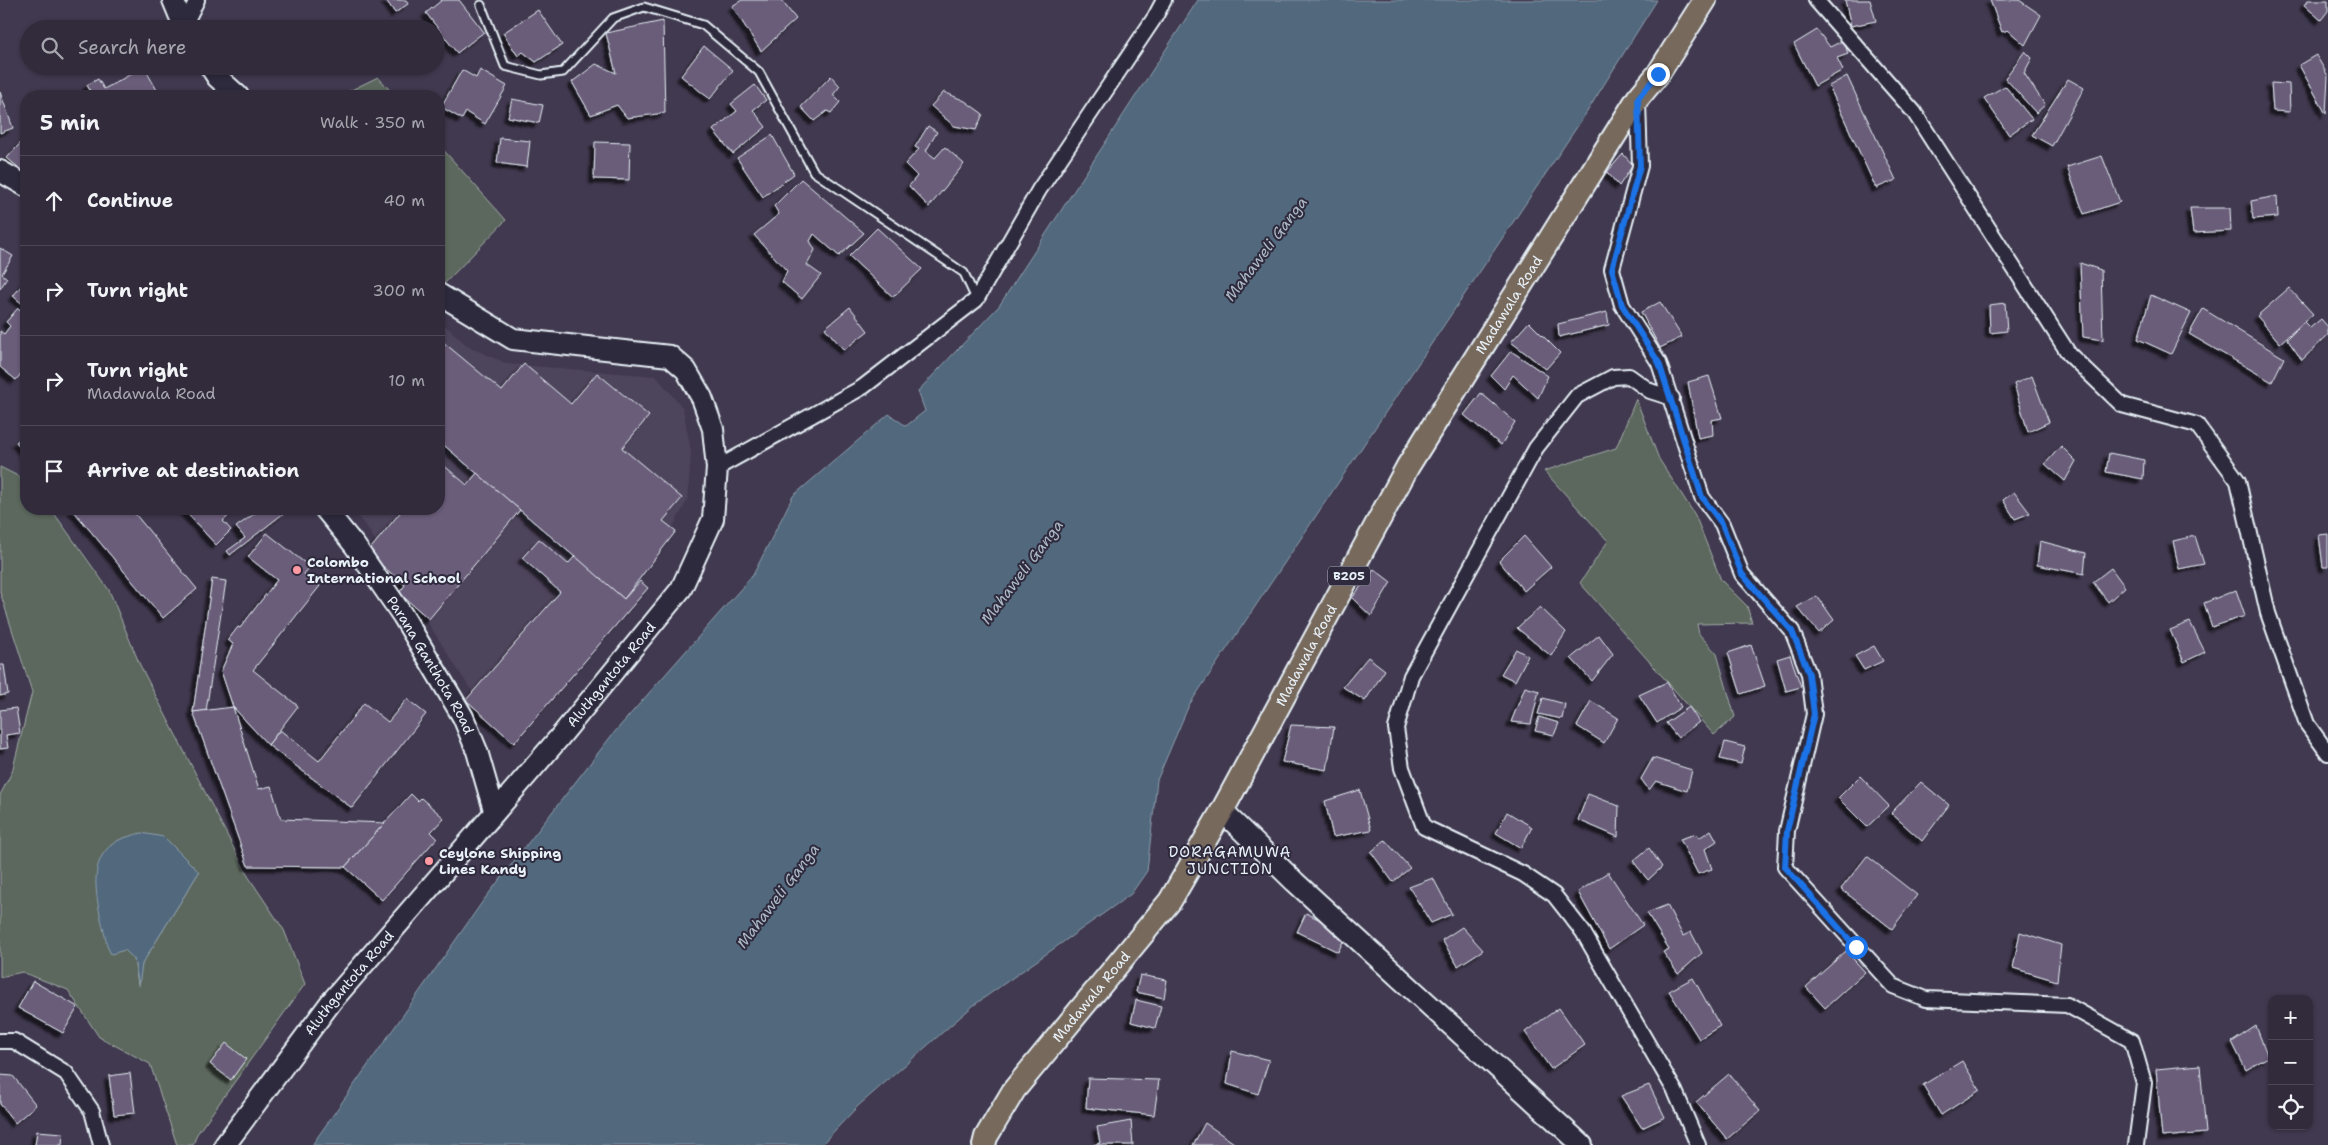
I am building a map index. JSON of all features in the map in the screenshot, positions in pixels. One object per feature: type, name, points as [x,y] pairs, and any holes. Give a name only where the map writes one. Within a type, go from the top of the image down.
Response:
[{"type":"main road","name":"Madawala Road","points":[[984,1145],[986,1137],[1014,1090],[1170,901],[1222,811],[1408,466],[1638,98],[1658,74],[1705,0]]},
{"type":"street","points":[[173,0],[181,20]]},
{"type":"street","points":[[187,20],[197,0]]},
{"type":"street","points":[[717,468],[863,387],[976,300],[1039,190],[1155,17],[1164,0]]},
{"type":"street","points":[[1816,0],[1914,112],[2070,354],[2122,405],[2197,425],[2238,481],[2268,613],[2307,724],[2328,753]]},
{"type":"street","points":[[216,75],[231,90]]},
{"type":"street","points":[[1638,98],[1640,166],[1612,269],[1622,305],[1659,363],[1672,398],[1702,497],[1722,524],[1742,574],[1792,631],[1809,674],[1814,714],[1787,831],[1785,867],[1893,986],[1926,999],[2067,1005],[2132,1041],[2144,1083],[2136,1145]]},
{"type":"street","points":[[0,171],[20,183]]},
{"type":"street","name":"Aluthgantota Road","points":[[225,1145],[331,1002],[494,810],[559,738],[681,589],[713,519],[717,468],[713,429],[702,398],[686,370],[670,356],[513,339],[445,298]]},
{"type":"street","points":[[1672,398],[1650,390],[1629,376],[1613,377],[1577,396],[1536,448],[1415,668],[1396,728],[1402,768],[1424,827],[1523,874],[1554,895],[1583,932],[1674,1091],[1698,1145]]},
{"type":"street","name":"Parana Ganthota Road","points":[[330,515],[355,546],[403,616],[463,716],[477,751],[494,810]]},
{"type":"street","points":[[1222,811],[1582,1145]]},
{"type":"street","points":[[0,1041],[14,1042],[66,1073],[92,1112],[101,1145]]},
{"type":"lane","points":[[481,5],[505,66],[541,75],[563,72],[613,18],[644,7],[703,26],[759,72],[814,172],[964,273],[976,300]]},
{"type":"shaded area","points":[[445,325],[469,347],[508,364],[656,376],[683,408],[691,451],[688,499],[665,542],[506,745],[366,526],[356,515],[445,515]]},
{"type":"green space","points":[[378,77],[390,90],[351,90]]},
{"type":"green space","points":[[445,152],[506,220],[445,283]]},
{"type":"green space","points":[[1636,399],[1659,459],[1695,515],[1721,580],[1747,606],[1752,623],[1697,624],[1699,634],[1717,654],[1735,717],[1714,735],[1580,583],[1608,541],[1544,471],[1616,448]]},
{"type":"green space","points":[[0,467],[20,477],[20,515],[55,515],[109,590],[140,665],[248,876],[284,930],[305,984],[197,1134],[193,1145],[177,1145],[150,1064],[99,1037],[68,990],[22,972],[0,977],[0,795],[12,772],[32,692],[0,592]],"holes":[[[199,872],[142,964],[138,984],[134,959],[125,950]]]},
{"type":"water","name":"Mahaweli Ganga","points":[[1198,0],[1657,0],[1583,118],[1189,705],[1157,780],[1147,871],[1131,894],[974,1005],[858,1106],[821,1145],[312,1145],[483,901],[612,735],[753,575],[793,496],[889,414],[906,426],[925,411],[918,391],[999,306]]},
{"type":"water","points":[[141,833],[164,837],[199,872],[142,964],[139,986],[134,959],[125,950],[111,954],[107,946],[98,903],[96,873],[100,860],[107,849],[119,840]]},
{"type":"building","points":[[386,0],[406,0],[408,4],[395,13]]},
{"type":"building","points":[[442,0],[459,0],[484,32],[457,53],[445,38],[445,20],[431,20],[426,13]]},
{"type":"building","points":[[742,0],[781,0],[796,19],[761,51],[732,6]]},
{"type":"building","points":[[1845,0],[1870,0],[1876,21],[1851,26]]},
{"type":"building","points":[[1990,0],[2019,0],[2041,15],[2025,45],[2008,30],[2002,32]]},
{"type":"building","points":[[2308,0],[2328,0],[2328,11],[2321,20],[2304,5]]},
{"type":"building","points":[[538,10],[562,45],[536,62],[523,52],[518,56],[503,33]]},
{"type":"building","points":[[663,21],[665,113],[627,118],[617,105],[591,115],[572,82],[596,64],[616,73],[606,33]]},
{"type":"building","points":[[1817,30],[1830,47],[1844,40],[1848,54],[1837,58],[1843,70],[1815,86],[1794,44]]},
{"type":"building","points":[[704,46],[733,70],[710,99],[681,76]]},
{"type":"building","points":[[2025,51],[2032,58],[2024,73],[2045,105],[2036,113],[2005,78]]},
{"type":"building","points":[[2316,55],[2328,76],[2326,114],[2299,65]]},
{"type":"building","points":[[462,70],[476,78],[480,70],[507,86],[485,124],[466,112],[462,119],[445,109],[445,100]]},
{"type":"building","points":[[129,75],[148,75],[157,90],[90,90],[87,85],[98,79],[104,89]]},
{"type":"building","points":[[831,76],[840,86],[833,95],[840,102],[831,113],[827,111],[814,121],[801,107]]},
{"type":"building","points":[[1847,76],[1896,180],[1876,188],[1829,86]]},
{"type":"building","points":[[2068,79],[2084,88],[2052,146],[2032,135]]},
{"type":"building","points":[[2271,83],[2289,84],[2290,112],[2273,111]]},
{"type":"building","points":[[755,85],[766,100],[753,110],[766,127],[733,154],[713,130],[737,111],[731,104]]},
{"type":"building","points":[[2005,86],[2032,119],[2009,135],[1984,98]]},
{"type":"building","points":[[0,92],[13,128],[0,133]]},
{"type":"building","points":[[944,92],[965,101],[983,114],[976,130],[954,126],[931,106]]},
{"type":"building","points":[[512,99],[543,105],[539,123],[508,117]]},
{"type":"building","points":[[928,126],[937,132],[926,151],[935,158],[945,147],[964,164],[929,207],[909,186],[917,176],[905,164],[919,149],[915,147]]},
{"type":"building","points":[[772,135],[794,174],[763,197],[737,158]]},
{"type":"building","points":[[500,138],[530,141],[527,167],[497,163]]},
{"type":"building","points":[[595,142],[630,143],[629,180],[594,179]]},
{"type":"building","points":[[20,144],[20,169],[7,158]]},
{"type":"building","points":[[1623,154],[1633,165],[1619,186],[1607,172]]},
{"type":"building","points":[[2102,156],[2120,202],[2084,214],[2067,167]]},
{"type":"building","points":[[801,179],[864,233],[839,256],[814,234],[810,241],[815,250],[807,265],[821,275],[802,299],[782,282],[787,271],[754,235],[779,214],[774,206]]},
{"type":"building","points":[[2277,196],[2278,217],[2253,219],[2251,201]]},
{"type":"building","points":[[2190,208],[2230,208],[2231,231],[2193,233]]},
{"type":"building","points":[[877,228],[922,269],[893,297],[849,256]]},
{"type":"building","points":[[0,248],[13,256],[2,274],[7,278],[0,289]]},
{"type":"building","points":[[2080,263],[2101,270],[2103,340],[2083,337]]},
{"type":"building","points":[[20,287],[20,302],[13,296]]},
{"type":"building","points":[[2289,288],[2313,314],[2280,343],[2257,316]]},
{"type":"building","points":[[2151,295],[2191,313],[2171,354],[2138,339]]},
{"type":"building","points":[[1660,302],[1682,337],[1660,348],[1641,312]]},
{"type":"building","points":[[2005,303],[2007,331],[1990,333],[1989,305]]},
{"type":"building","points":[[850,307],[868,331],[844,350],[825,328]]},
{"type":"building","points":[[18,308],[20,310],[20,375],[16,380],[0,367],[0,331],[4,334],[10,326],[6,322]]},
{"type":"building","points":[[2203,309],[2284,358],[2272,382],[2189,334]]},
{"type":"building","points":[[1607,312],[1609,325],[1559,337],[1558,324]]},
{"type":"building","points":[[2321,319],[2328,327],[2328,335],[2302,360],[2287,339],[2304,322],[2310,328]]},
{"type":"building","points":[[1529,322],[1560,353],[1546,369],[1511,342]]},
{"type":"building","points":[[445,344],[502,391],[524,364],[571,404],[597,373],[649,416],[622,448],[682,498],[663,521],[676,531],[624,599],[445,446]]},
{"type":"building","points":[[1511,351],[1548,376],[1538,398],[1513,375],[1504,389],[1491,376]]},
{"type":"building","points":[[1709,376],[1722,418],[1712,420],[1713,435],[1698,438],[1688,382]]},
{"type":"building","points":[[2032,376],[2049,422],[2028,432],[2014,384]]},
{"type":"building","points":[[1481,393],[1515,422],[1501,445],[1464,415]]},
{"type":"building","points":[[20,439],[20,447],[16,442]]},
{"type":"building","points":[[2061,446],[2076,461],[2065,481],[2045,464]]},
{"type":"building","points":[[2109,453],[2144,460],[2143,479],[2106,472]]},
{"type":"building","points":[[445,466],[467,485],[477,473],[520,510],[429,619],[399,593],[405,585],[367,553],[398,515],[445,515]]},
{"type":"building","points":[[2014,492],[2030,513],[2015,519],[2003,500]]},
{"type":"building","points":[[77,515],[136,515],[197,589],[163,618]]},
{"type":"building","points":[[188,515],[230,515],[223,521],[231,530],[216,545]]},
{"type":"building","points":[[253,515],[281,515],[230,555],[227,551],[245,538],[236,527]]},
{"type":"building","points":[[267,533],[310,567],[304,574],[320,586],[253,670],[298,706],[268,745],[233,707],[221,671],[233,644],[228,640],[238,627],[240,628],[277,580],[248,557]]},
{"type":"building","points":[[2328,534],[2328,567],[2323,567],[2319,535]]},
{"type":"building","points":[[1524,536],[1551,567],[1524,591],[1499,561]]},
{"type":"building","points":[[2195,536],[2204,564],[2179,569],[2173,541]]},
{"type":"building","points":[[539,539],[568,564],[575,556],[624,599],[640,581],[648,588],[514,743],[466,700],[560,592],[522,558]]},
{"type":"building","points":[[2040,541],[2086,553],[2084,574],[2037,565]]},
{"type":"building","points":[[2111,568],[2125,587],[2108,602],[2093,582]]},
{"type":"building","points":[[1374,569],[1391,582],[1371,616],[1352,598]]},
{"type":"building","points":[[212,579],[226,581],[206,711],[193,712]]},
{"type":"building","points":[[2236,590],[2245,616],[2212,627],[2204,603]]},
{"type":"building","points":[[1817,596],[1834,620],[1819,633],[1797,607]]},
{"type":"building","points":[[1540,607],[1566,632],[1551,656],[1517,628]]},
{"type":"building","points":[[2190,622],[2205,652],[2184,662],[2170,630]]},
{"type":"building","points":[[1599,635],[1613,654],[1592,681],[1571,658]]},
{"type":"building","points":[[1751,645],[1765,686],[1741,694],[1728,653]]},
{"type":"building","points":[[1874,646],[1883,661],[1864,670],[1855,656]]},
{"type":"building","points":[[1516,649],[1528,656],[1515,681],[1501,674]]},
{"type":"building","points":[[1790,655],[1801,687],[1786,691],[1777,659]]},
{"type":"building","points":[[1368,657],[1385,670],[1365,701],[1343,687]]},
{"type":"building","points":[[0,665],[4,665],[8,694],[0,696]]},
{"type":"building","points":[[1667,682],[1681,707],[1657,723],[1639,695]]},
{"type":"building","points":[[1525,687],[1539,691],[1531,724],[1511,722]]},
{"type":"building","points":[[1543,698],[1565,704],[1562,719],[1538,714]]},
{"type":"building","points":[[407,699],[426,714],[352,808],[268,745],[280,730],[319,761],[364,703],[388,722]]},
{"type":"building","points":[[1591,701],[1618,718],[1604,743],[1577,726]]},
{"type":"building","points":[[233,707],[259,789],[271,786],[281,819],[385,823],[345,867],[248,866],[193,712]]},
{"type":"building","points":[[1689,707],[1699,722],[1678,738],[1666,723]]},
{"type":"building","points":[[16,708],[20,733],[6,735],[8,748],[0,749],[0,710]]},
{"type":"building","points":[[1539,717],[1559,723],[1554,735],[1535,731]]},
{"type":"building","points":[[1291,725],[1334,727],[1327,770],[1282,762]]},
{"type":"building","points":[[1725,742],[1745,747],[1741,764],[1720,759]]},
{"type":"building","points":[[1653,758],[1692,770],[1687,791],[1656,781],[1649,790],[1641,779]]},
{"type":"building","points":[[1860,776],[1889,806],[1867,827],[1838,798]]},
{"type":"building","points":[[1921,782],[1949,805],[1922,841],[1891,813]]},
{"type":"building","points":[[1360,790],[1371,830],[1333,837],[1325,801]]},
{"type":"building","points":[[411,794],[418,801],[421,798],[444,818],[431,832],[437,838],[382,900],[345,867]]},
{"type":"building","points":[[1588,794],[1619,806],[1618,837],[1578,820]]},
{"type":"building","points":[[1507,812],[1532,827],[1521,848],[1496,833]]},
{"type":"building","points":[[1711,830],[1717,841],[1705,849],[1712,869],[1698,874],[1680,839],[1696,834],[1699,838]]},
{"type":"building","points":[[1385,840],[1410,868],[1393,882],[1371,852]]},
{"type":"building","points":[[1649,848],[1662,867],[1648,880],[1633,861]]},
{"type":"building","points":[[1867,856],[1917,895],[1892,929],[1841,889]]},
{"type":"building","points":[[1608,872],[1643,925],[1609,949],[1578,892]]},
{"type":"building","points":[[1433,878],[1452,914],[1431,923],[1409,887]]},
{"type":"building","points":[[1667,905],[1683,936],[1691,932],[1702,953],[1678,974],[1663,952],[1669,949],[1647,913]]},
{"type":"building","points":[[1306,913],[1347,933],[1338,952],[1297,932]]},
{"type":"building","points":[[1462,927],[1483,950],[1458,966],[1442,940]]},
{"type":"building","points":[[2020,932],[2061,945],[2057,981],[2013,968]]},
{"type":"building","points":[[1846,951],[1865,972],[1825,1008],[1806,987]]},
{"type":"building","points":[[1140,975],[1167,980],[1164,998],[1136,992]]},
{"type":"building","points":[[1693,978],[1720,1026],[1699,1039],[1669,991]]},
{"type":"building","points":[[33,981],[78,1007],[63,1033],[18,1008]]},
{"type":"building","points":[[1136,1000],[1161,1006],[1155,1028],[1131,1022]]},
{"type":"building","points":[[1559,1008],[1585,1045],[1551,1069],[1525,1032]]},
{"type":"building","points":[[2256,1026],[2268,1057],[2246,1070],[2232,1042]]},
{"type":"building","points":[[226,1043],[246,1059],[231,1080],[210,1064]]},
{"type":"building","points":[[1232,1051],[1269,1060],[1258,1094],[1227,1084]]},
{"type":"building","points":[[1962,1061],[1980,1090],[1941,1115],[1923,1085]]},
{"type":"building","points":[[2200,1065],[2206,1133],[2162,1137],[2156,1069]]},
{"type":"building","points":[[130,1073],[135,1113],[114,1115],[109,1076]]},
{"type":"building","points":[[1729,1074],[1760,1111],[1727,1139],[1696,1102]]},
{"type":"building","points":[[0,1075],[13,1076],[36,1105],[15,1123],[0,1104]]},
{"type":"building","points":[[1088,1078],[1159,1080],[1154,1115],[1086,1108]]},
{"type":"building","points":[[1649,1085],[1665,1117],[1642,1128],[1621,1096]]},
{"type":"building","points":[[1131,1121],[1133,1145],[1093,1145],[1100,1143],[1097,1127]]},
{"type":"building","points":[[1205,1123],[1237,1145],[1193,1145]]},
{"type":"building","points":[[37,1131],[63,1133],[62,1145],[35,1145]]},
{"type":"place","name":"Colombo International School","points":[[297,570]]},
{"type":"place","name":"Ceylone Shipping Lines Kandy","points":[[429,861]]},
{"type":"district","name":"DORAGAMUWA JUNCTION","points":[[1230,860]]},
{"type":"route","points":[[1658,74],[1638,98],[1640,166],[1612,269],[1622,305],[1659,363],[1672,398],[1702,497],[1722,524],[1742,574],[1792,631],[1809,674],[1814,714],[1787,831],[1785,867],[1856,947]]}]
